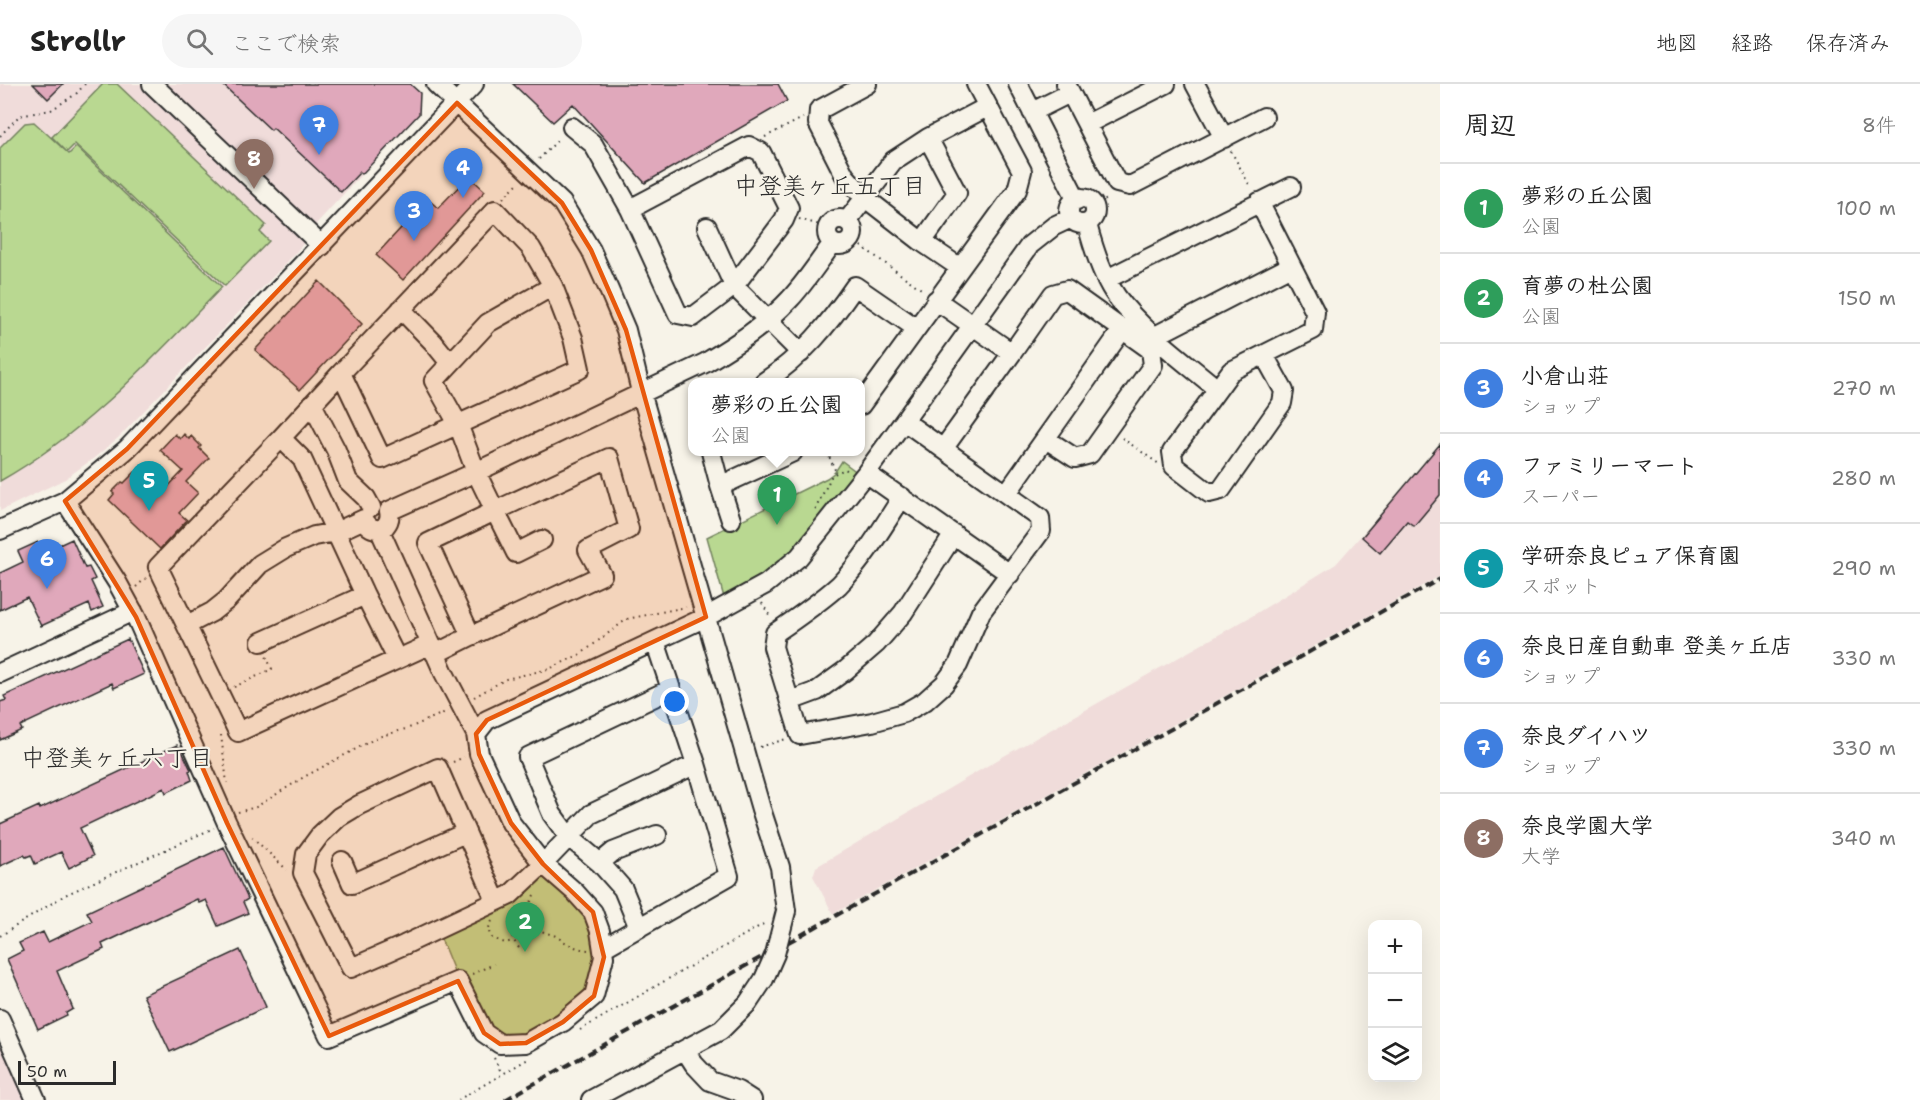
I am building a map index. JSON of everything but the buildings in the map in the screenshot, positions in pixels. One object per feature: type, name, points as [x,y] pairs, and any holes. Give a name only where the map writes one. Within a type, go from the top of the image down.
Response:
[{"type":"street","points":[[152,84],[322,246]]},
{"type":"street","points":[[436,84],[562,203],[591,250],[609,290],[626,330],[641,392],[761,809],[780,867],[780,915],[775,954],[764,979],[748,1003],[721,1030],[591,1100]]},
{"type":"street","points":[[0,530],[65,501],[127,449],[474,84]]},
{"type":"street","points":[[867,84],[819,110],[818,123],[846,176],[864,196],[922,242],[959,267]]},
{"type":"street","points":[[865,399],[1017,190],[1022,171],[976,84]]},
{"type":"street","points":[[1018,84],[1077,200],[1070,205],[1069,210],[1091,241],[1116,296],[1132,315],[1217,389]]},
{"type":"street","points":[[1087,124],[1166,84]]},
{"type":"street","points":[[1195,84],[1224,138]]},
{"type":"street","points":[[1032,112],[1068,89],[1117,183],[1130,186],[1263,117]]},
{"type":"street","points":[[847,221],[893,161],[928,138],[987,106]]},
{"type":"street","points":[[568,131],[593,144],[630,209],[678,314],[693,317],[734,286],[784,220],[789,208],[761,152],[749,146],[630,209]]},
{"type":"street","points":[[922,242],[957,193],[928,138]]},
{"type":"street","points":[[1107,279],[1291,187]]},
{"type":"street","points":[[1258,202],[1315,312],[1313,330],[1231,371],[1172,452],[1174,466],[1209,493],[1221,490],[1282,403],[1284,391],[1264,355]]},
{"type":"street","points":[[341,373],[382,459],[580,369],[573,338],[553,286],[531,248],[495,210],[401,309],[341,373],[312,404],[281,438],[158,567],[238,732],[397,659],[471,636],[602,575],[588,550],[629,529],[609,458],[428,543],[471,636]]},
{"type":"street","points":[[838,219],[847,221],[852,227],[851,239],[841,245],[832,243],[827,236],[830,223],[838,219]]},
{"type":"street","points":[[476,734],[487,720],[706,617],[766,584],[799,557],[858,472],[904,421],[1030,245],[1054,226],[1079,221]]},
{"type":"street","points":[[707,227],[734,286],[801,353]]},
{"type":"street","points":[[187,625],[212,612],[227,600],[260,564],[286,548],[305,540],[336,532],[375,513],[476,472],[705,363],[768,320],[791,298],[832,243]]},
{"type":"street","points":[[1155,336],[1291,266]]},
{"type":"street","points":[[543,540],[516,553],[476,472],[458,424],[434,381],[488,322],[553,286]]},
{"type":"street","points":[[770,378],[780,372],[821,333],[855,286],[916,328]]},
{"type":"street","points":[[943,449],[1053,294],[1066,290],[1151,350],[1153,364],[1090,454],[1075,458],[1046,440]]},
{"type":"street","points":[[936,300],[1012,353]]},
{"type":"street","points":[[401,309],[450,363]]},
{"type":"street","points":[[1007,494],[1122,330]]},
{"type":"street","points":[[65,501],[133,611],[226,823],[329,1036],[458,981],[484,1033],[500,1044],[526,1043],[563,1022],[594,996],[604,957],[600,931],[593,912],[575,892],[543,864],[511,823],[479,754],[476,734],[433,649],[382,535],[382,530],[390,517],[375,513],[366,498],[348,481],[336,450],[312,404]]},
{"type":"street","points":[[902,497],[868,550],[839,584],[811,608],[775,633],[773,647],[800,735],[872,722],[903,713],[925,701],[944,684],[958,665],[981,612],[1041,531],[1040,518],[904,421]]},
{"type":"street","points":[[281,438],[302,459],[397,659]]},
{"type":"street","points":[[712,456],[731,520]]},
{"type":"street","points":[[720,486],[784,456]]},
{"type":"street","points":[[858,472],[902,497],[1010,574]]},
{"type":"street","points":[[790,700],[817,691],[876,644],[903,613],[954,534]]},
{"type":"street","points":[[261,642],[365,595]]},
{"type":"street","points":[[0,673],[133,611]]},
{"type":"street","points":[[603,948],[729,876],[696,764],[655,641]]},
{"type":"street","points":[[639,928],[623,889],[600,863],[568,836],[552,814],[528,757],[671,689]]},
{"type":"street","points":[[496,909],[438,768],[359,805],[339,817],[320,835],[306,854],[303,873],[351,968],[496,909],[591,814],[696,764]]},
{"type":"street","points":[[342,861],[352,884],[465,833]]},
{"type":"street","points":[[600,863],[613,852],[657,835]]},
{"type":"street","points":[[0,1019],[6,1047],[36,1100]]},
{"type":"street","points":[[685,1050],[710,1081],[738,1091],[752,1100]]},
{"type":"path","points":[[0,136],[19,116],[51,110],[76,94],[85,84]]},
{"type":"path","points":[[749,146],[819,110]]},
{"type":"path","points":[[539,159],[568,131]]},
{"type":"path","points":[[1224,138],[1258,202]]},
{"type":"path","points":[[501,200],[517,184]]},
{"type":"path","points":[[786,214],[820,225]]},
{"type":"path","points":[[851,239],[936,300]]},
{"type":"path","points":[[1107,428],[1167,469],[1174,466]]},
{"type":"path","points":[[829,456],[836,472]]},
{"type":"path","points":[[813,513],[832,475],[844,469],[858,472]]},
{"type":"path","points":[[131,592],[158,567]]},
{"type":"path","points":[[759,599],[779,631]]},
{"type":"path","points":[[460,706],[506,679],[549,669],[581,654],[627,619],[691,606]]},
{"type":"path","points":[[220,694],[273,669],[261,642]]},
{"type":"path","points":[[221,730],[227,786]]},
{"type":"path","points":[[760,747],[800,735]]},
{"type":"path","points":[[438,768],[469,754]]},
{"type":"path","points":[[247,833],[289,872]]},
{"type":"path","points":[[529,897],[536,892],[530,906],[530,916],[537,928],[570,946],[592,951],[603,948]]},
{"type":"path","points":[[496,909],[489,926],[489,934],[495,941],[505,943],[513,941]]},
{"type":"path","points":[[580,1030],[780,915]]},
{"type":"path","points":[[519,948],[513,941],[513,931],[516,925],[530,916]]},
{"type":"path","points":[[458,981],[494,964]]},
{"type":"path","points":[[458,1100],[531,1058]]},
{"type":"highlighted area","points":[[457,103],[562,203],[591,250],[626,330],[706,617],[487,720],[476,734],[479,754],[511,823],[543,864],[593,912],[604,957],[594,996],[563,1022],[526,1043],[500,1044],[484,1033],[458,981],[329,1036],[227,823],[136,617],[65,501],[127,449]]},
{"type":"shaded area","points":[[0,84],[317,84],[292,110],[362,174],[316,224],[317,227],[293,256],[118,438],[65,479],[0,511]]},
{"type":"shaded area","points":[[1440,446],[1440,576],[833,914],[813,876],[816,867],[1004,756],[1252,616],[1336,564]]},
{"type":"shaded area","points":[[0,1032],[30,1100],[0,1100]]},
{"type":"green space","points":[[103,84],[117,84],[266,225],[260,232],[269,241],[225,286],[75,144],[67,152],[52,137]]},
{"type":"green space","points":[[34,122],[69,154],[76,147],[222,287],[144,367],[90,417],[32,462],[0,481],[0,148],[25,123]]},
{"type":"green space","points":[[842,461],[858,473],[830,512],[776,568],[725,601],[707,537],[827,478],[835,472]]},
{"type":"green space","points":[[543,864],[600,931],[594,996],[563,1022],[500,1044],[458,981],[437,929]]},
{"type":"railway","points":[[505,1100],[1440,579]]},
{"type":"place","name":"奈良ダイハツ","points":[[319,155]]},
{"type":"place","name":"奈良学園大学","points":[[254,189]]},
{"type":"place","name":"ファミリーマート","points":[[463,198]]},
{"type":"place","name":"小倉山荘","points":[[414,241]]},
{"type":"place","name":"学研奈良ピュア保育園","points":[[149,511]]},
{"type":"place","name":"夢彩の丘公園","points":[[777,525]]},
{"type":"place","name":"奈良日産自動車 登美ヶ丘店","points":[[47,589]]},
{"type":"place","name":"育夢の杜公園","points":[[525,952]]},
{"type":"district","name":"中登美ヶ丘五丁目","points":[[830,186]]},
{"type":"district","name":"中登美ヶ丘六丁目","points":[[117,758]]}]
